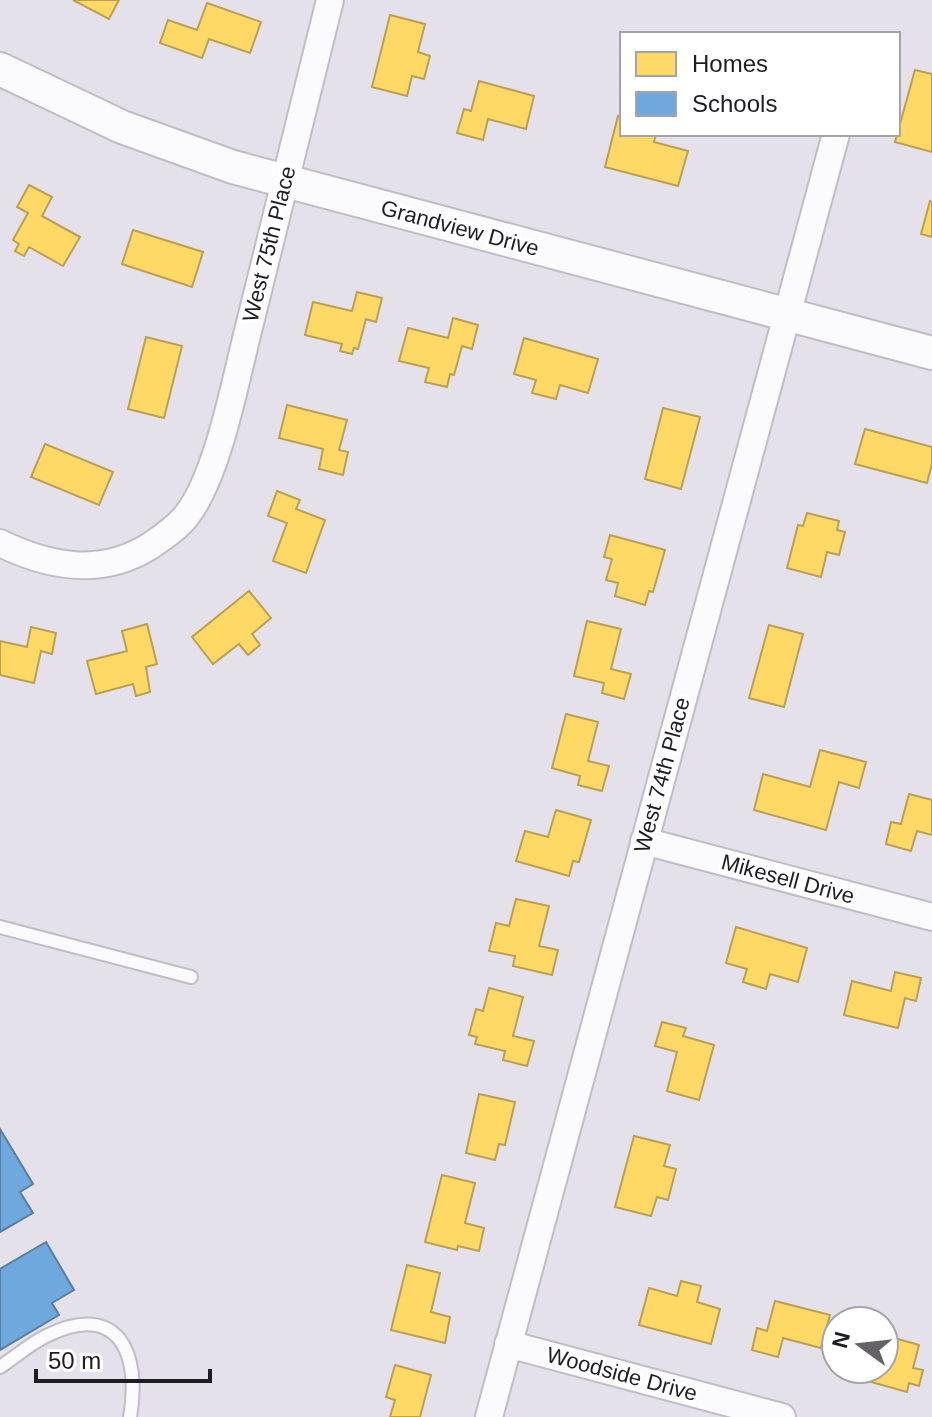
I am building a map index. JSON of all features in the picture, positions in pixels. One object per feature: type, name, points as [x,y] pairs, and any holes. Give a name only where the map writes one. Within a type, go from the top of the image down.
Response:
[{"type":"street","name":"West 75th Place","points":[[0,543],[27,556],[59,565],[90,566],[132,556],[162,539],[187,515],[204,486],[237,372],[330,0]]},
{"type":"street","name":"Grandview Drive","points":[[0,69],[122,127],[201,157],[932,353]]},
{"type":"street","name":"West 74th Place","points":[[489,1417],[835,136]]},
{"type":"street","name":"Mikesell Drive","points":[[644,841],[932,917]]},
{"type":"street","name":"Woodside Drive","points":[[508,1344],[782,1417]]},
{"type":"lane","points":[[0,927],[191,977]]},
{"type":"lane","points":[[0,1367],[47,1336],[73,1327],[97,1325],[121,1338],[133,1366],[130,1417]]},
{"type":"building: Homes","points":[[73,0],[119,0],[109,19]]},
{"type":"building: Homes","points":[[207,3],[261,22],[250,53],[209,39],[202,58],[160,43],[168,20],[197,30]]},
{"type":"building: Homes","points":[[390,15],[425,24],[418,52],[430,56],[424,79],[412,76],[407,96],[372,87]]},
{"type":"building: Homes","points":[[915,70],[932,74],[932,152],[895,142],[897,136],[900,136],[900,124]]},
{"type":"building: Homes","points":[[479,81],[534,96],[526,129],[488,119],[483,140],[457,133],[464,109],[471,111]]},
{"type":"building: Homes","points":[[618,116],[620,136],[656,136],[654,142],[688,151],[678,186],[605,167]]},
{"type":"building: Homes","points":[[29,185],[52,197],[42,216],[80,237],[63,266],[29,247],[24,256],[15,251],[19,244],[13,240],[28,213],[17,207]]},
{"type":"building: Homes","points":[[932,202],[932,237],[921,234]]},
{"type":"building: Homes","points":[[133,230],[203,252],[192,287],[122,264]]},
{"type":"building: Homes","points":[[357,292],[382,298],[376,322],[366,319],[358,349],[354,348],[352,354],[340,351],[342,344],[305,335],[313,302],[352,311]]},
{"type":"building: Homes","points":[[453,318],[478,325],[472,349],[462,346],[454,375],[450,374],[447,387],[425,382],[429,368],[399,361],[408,328],[448,338]]},
{"type":"building: Homes","points":[[146,337],[182,346],[164,418],[128,409]]},
{"type":"building: Homes","points":[[524,338],[598,359],[588,393],[560,385],[556,399],[532,393],[536,380],[514,374]]},
{"type":"building: Homes","points":[[287,405],[347,420],[339,450],[348,452],[343,475],[319,469],[323,449],[279,438]]},
{"type":"building: Homes","points":[[663,408],[700,417],[681,489],[645,479]]},
{"type":"building: Homes","points":[[865,429],[932,447],[927,483],[855,464]]},
{"type":"building: Homes","points":[[45,444],[113,472],[99,505],[31,477]]},
{"type":"building: Homes","points":[[277,491],[300,500],[296,509],[325,520],[306,573],[273,561],[287,523],[268,516]]},
{"type":"building: Homes","points":[[807,513],[839,521],[837,530],[845,532],[839,555],[827,552],[821,577],[787,568],[798,525],[803,526]]},
{"type":"building: Homes","points":[[610,535],[665,550],[653,592],[649,591],[645,605],[615,596],[618,583],[606,580],[612,559],[604,557]]},
{"type":"building: Homes","points":[[249,591],[271,618],[252,634],[260,645],[248,655],[239,644],[213,664],[192,637]]},
{"type":"building: Homes","points":[[587,621],[621,629],[611,669],[631,674],[624,699],[602,693],[604,683],[574,676]]},
{"type":"building: Homes","points":[[147,624],[157,664],[146,667],[150,692],[136,696],[133,684],[96,694],[87,661],[127,651],[122,631]]},
{"type":"building: Homes","points":[[769,625],[803,634],[784,707],[749,698]]},
{"type":"building: Homes","points":[[31,627],[56,633],[52,654],[41,651],[34,683],[0,675],[0,641],[27,647]]},
{"type":"building: Homes","points":[[566,714],[598,722],[588,761],[609,766],[602,791],[578,785],[580,776],[552,768]]},
{"type":"building: Homes","points":[[820,750],[866,762],[859,788],[839,782],[826,830],[754,810],[763,774],[810,787]]},
{"type":"building: Homes","points":[[909,794],[932,800],[932,835],[917,831],[911,851],[886,844],[891,822],[901,824]]},
{"type":"building: Homes","points":[[556,810],[591,820],[579,862],[573,861],[569,876],[516,861],[525,831],[548,837]]},
{"type":"building: Homes","points":[[516,899],[549,906],[539,946],[558,950],[552,975],[513,966],[515,956],[489,951],[496,923],[509,926]]},
{"type":"building: Homes","points":[[736,927],[807,948],[798,982],[770,974],[766,989],[743,982],[747,969],[726,963]]},
{"type":"building: Homes","points":[[895,972],[921,978],[916,1001],[905,998],[898,1028],[844,1015],[852,981],[891,991]]},
{"type":"building: Homes","points":[[489,988],[523,997],[513,1036],[534,1041],[527,1066],[503,1060],[505,1051],[475,1044],[477,1037],[469,1035],[476,1009],[483,1011]]},
{"type":"building: Homes","points":[[662,1022],[686,1028],[683,1036],[714,1045],[699,1100],[667,1091],[677,1052],[655,1046]]},
{"type":"building: Homes","points":[[479,1094],[515,1102],[505,1145],[499,1144],[495,1160],[466,1153]]},
{"type":"building: Homes","points":[[634,1136],[670,1145],[664,1166],[676,1169],[668,1200],[657,1197],[651,1216],[615,1207]]},
{"type":"building: Homes","points":[[442,1175],[475,1183],[465,1223],[484,1228],[479,1251],[458,1246],[457,1250],[425,1242]]},
{"type":"building: Homes","points":[[407,1265],[440,1273],[431,1312],[450,1317],[445,1343],[391,1330]]},
{"type":"building: Homes","points":[[681,1281],[701,1286],[697,1302],[720,1309],[711,1344],[639,1325],[649,1288],[677,1296]]},
{"type":"building: Homes","points":[[775,1301],[820,1312],[820,1348],[783,1338],[778,1357],[752,1350],[757,1328],[767,1331]]},
{"type":"building: Homes","points":[[900,1340],[919,1345],[913,1368],[923,1370],[919,1386],[909,1383],[907,1392],[882,1385],[900,1385]]},
{"type":"building: Homes","points":[[395,1365],[431,1375],[420,1417],[390,1417],[395,1400],[386,1397]]},
{"type":"building: Schools","points":[[0,1129],[33,1184],[20,1192],[33,1213],[0,1232]]},
{"type":"building: Schools","points":[[46,1242],[74,1290],[52,1303],[59,1315],[0,1350],[0,1269]]}]
